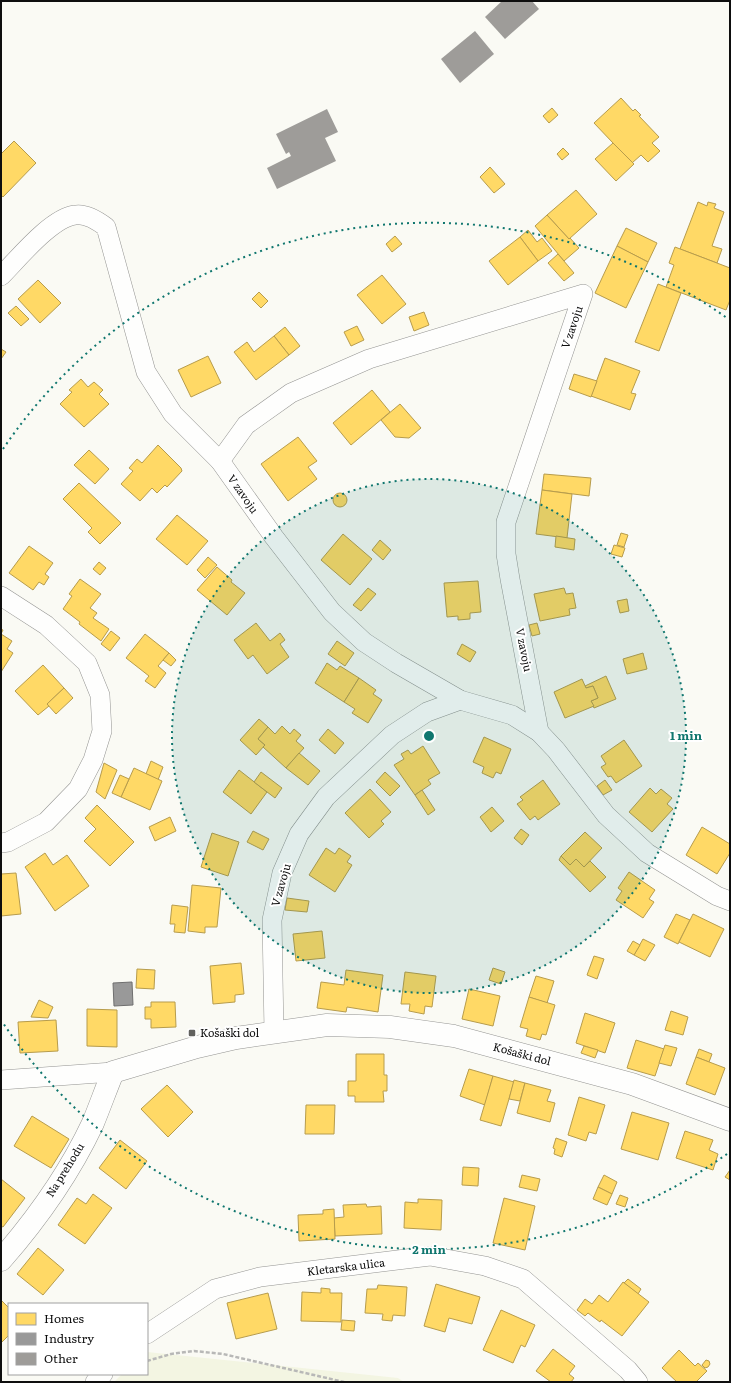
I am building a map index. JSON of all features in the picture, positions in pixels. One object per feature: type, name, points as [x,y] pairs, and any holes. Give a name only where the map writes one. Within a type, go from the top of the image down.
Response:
[{"type":"street","name":"V zavoju","points":[[1,276],[28,248],[56,223],[76,215],[94,219],[106,227],[146,372],[173,414],[220,461],[274,537],[332,612],[364,642],[396,663],[460,700],[512,715],[539,732],[556,750],[606,816],[647,853],[717,896],[730,902]]},
{"type":"street","name":"V zavoju","points":[[220,461],[246,425],[291,393],[369,359],[583,294],[506,522],[506,554],[539,732]]},
{"type":"street","points":[[1,596],[46,625],[87,663],[100,695],[102,731],[93,760],[78,789],[46,822],[8,842],[1,844]]},
{"type":"street","name":"V zavoju","points":[[274,1032],[272,920],[282,873],[299,834],[326,797],[392,735],[427,712],[460,700]]},
{"type":"street","name":"Košaški dol","points":[[1,1080],[113,1072],[197,1047],[236,1038],[274,1032],[327,1025],[390,1027],[454,1036],[632,1084],[730,1120]]},
{"type":"street","name":"Na prehodu","points":[[1,1260],[19,1239],[66,1174],[92,1123],[113,1072]]},
{"type":"street","name":"Kletarska ulica","points":[[148,1333],[215,1289],[260,1277],[430,1256],[485,1266],[523,1279],[628,1370],[638,1382]]},
{"type":"path","points":[[148,1361],[171,1354],[194,1351],[216,1354],[344,1382]]},
{"type":"green space","points":[[148,1352],[398,1378],[404,1382],[114,1382],[121,1375],[148,1375]]},
{"type":"building: Homes","points":[[621,98],[633,111],[635,109],[641,115],[639,116],[659,137],[652,143],[660,151],[648,162],[641,155],[632,163],[594,123]]},
{"type":"building: Homes","points":[[552,108],[558,115],[549,123],[543,116]]},
{"type":"building: Homes","points":[[14,141],[36,163],[3,197],[1,195],[1,154]]},
{"type":"building: Homes","points":[[613,143],[634,164],[616,181],[595,159]]},
{"type":"building: Homes","points":[[563,148],[569,154],[562,160],[557,154]]},
{"type":"building: Homes","points":[[490,167],[505,184],[494,193],[480,177]]},
{"type":"building: Homes","points":[[576,190],[597,214],[569,239],[547,215]]},
{"type":"building: Homes","points":[[698,202],[707,206],[708,202],[716,204],[714,208],[724,212],[712,246],[722,249],[717,263],[680,249]]},
{"type":"building: Homes","points":[[547,215],[579,248],[564,261],[535,226]]},
{"type":"building: Homes","points":[[626,228],[657,243],[648,262],[617,246]]},
{"type":"building: Homes","points":[[528,230],[537,242],[542,238],[552,251],[538,261],[520,237]]},
{"type":"building: Homes","points":[[395,236],[402,244],[392,252],[386,244]]},
{"type":"building: Homes","points":[[520,237],[538,261],[508,285],[489,261]]},
{"type":"building: Homes","points":[[617,246],[648,262],[626,308],[595,293]]},
{"type":"building: Homes","points":[[675,247],[730,268],[730,300],[726,310],[666,287],[674,265],[669,263]]},
{"type":"building: Homes","points":[[558,254],[574,273],[564,281],[548,263]]},
{"type":"building: Homes","points":[[382,275],[406,304],[382,324],[357,295]]},
{"type":"building: Homes","points":[[38,280],[61,303],[40,323],[18,299]]},
{"type":"building: Homes","points":[[658,284],[681,293],[659,351],[635,342]]},
{"type":"building: Homes","points":[[259,292],[268,301],[261,308],[252,299]]},
{"type":"building: Homes","points":[[16,306],[29,319],[21,326],[8,313]]},
{"type":"building: Homes","points":[[424,312],[429,325],[414,331],[409,317]]},
{"type":"building: Homes","points":[[357,326],[364,340],[351,346],[344,332]]},
{"type":"building: Homes","points":[[285,327],[300,346],[289,355],[274,336]]},
{"type":"building: Homes","points":[[274,336],[289,355],[256,380],[234,352],[247,342],[254,352]]},
{"type":"building: Homes","points":[[1,349],[6,352],[1,359]]},
{"type":"building: Homes","points":[[208,356],[221,383],[191,397],[178,370]]},
{"type":"building: Homes","points":[[605,358],[640,371],[631,393],[636,394],[630,410],[591,396]]},
{"type":"building: Homes","points":[[574,374],[597,381],[591,397],[569,389]]},
{"type":"building: Homes","points":[[81,379],[88,387],[94,382],[103,390],[99,394],[109,404],[84,427],[60,404],[72,392],[69,390]]},
{"type":"building: Homes","points":[[372,390],[390,412],[351,445],[333,423]]},
{"type":"building: Homes","points":[[400,404],[421,428],[409,438],[395,437],[381,420]]},
{"type":"building: Homes","points":[[298,437],[317,461],[308,467],[317,479],[288,501],[261,464]]},
{"type":"building: Homes","points":[[158,445],[181,468],[182,471],[167,487],[165,485],[157,493],[152,488],[140,501],[121,484],[133,471],[129,468],[137,459],[142,463]]},
{"type":"building: Homes","points":[[89,450],[109,469],[95,484],[74,465]]},
{"type":"building: Homes","points":[[544,474],[591,478],[589,496],[542,490]]},
{"type":"building: Homes","points":[[79,483],[121,523],[100,544],[88,532],[92,528],[63,499]]},
{"type":"building: Homes","points":[[542,490],[572,494],[567,538],[536,534]]},
{"type":"building: Homes","points":[[340,493],[345,495],[347,500],[345,505],[340,507],[335,505],[333,500],[335,495]]},
{"type":"building: Homes","points":[[177,515],[208,541],[187,565],[156,539]]},
{"type":"building: Homes","points":[[621,533],[628,535],[624,547],[617,545]]},
{"type":"building: Homes","points":[[343,534],[372,559],[350,585],[321,560]]},
{"type":"building: Homes","points":[[556,536],[575,539],[574,550],[555,547]]},
{"type":"building: Homes","points":[[380,540],[391,550],[383,560],[372,550]]},
{"type":"building: Homes","points":[[614,545],[625,548],[622,557],[611,554]]},
{"type":"building: Homes","points":[[29,546],[53,563],[45,574],[49,577],[44,585],[39,582],[33,590],[9,573]]},
{"type":"building: Homes","points":[[208,557],[217,565],[205,578],[197,570]]},
{"type":"building: Homes","points":[[99,562],[106,568],[100,575],[93,569]]},
{"type":"building: Homes","points":[[217,567],[232,580],[231,582],[245,593],[227,615],[197,590]]},
{"type":"building: Homes","points":[[80,579],[101,594],[90,608],[97,613],[93,618],[109,629],[101,641],[63,609],[72,596],[69,594]]},
{"type":"building: Homes","points":[[478,581],[481,612],[470,613],[470,619],[458,620],[458,616],[447,617],[444,583]]},
{"type":"building: Homes","points":[[368,588],[376,594],[361,611],[353,605]]},
{"type":"building: Homes","points":[[564,588],[566,594],[573,593],[576,608],[569,609],[570,615],[540,621],[534,594]]},
{"type":"building: Homes","points":[[627,599],[629,611],[620,613],[617,601]]},
{"type":"building: Homes","points":[[256,623],[270,641],[280,633],[285,640],[280,644],[289,657],[267,674],[253,655],[248,659],[234,640]]},
{"type":"building: Homes","points":[[537,623],[540,634],[532,636],[529,625]]},
{"type":"building: Homes","points":[[111,631],[120,638],[110,651],[101,644]]},
{"type":"building: Homes","points":[[1,634],[12,641],[7,649],[13,653],[1,672]]},
{"type":"building: Homes","points":[[145,634],[169,653],[158,666],[166,673],[155,688],[145,681],[149,676],[126,658]]},
{"type":"building: Homes","points":[[337,641],[354,653],[345,666],[328,654]]},
{"type":"building: Homes","points":[[462,644],[476,652],[470,662],[457,654]]},
{"type":"building: Homes","points":[[169,653],[176,660],[171,666],[163,660]]},
{"type":"building: Homes","points":[[643,653],[647,669],[627,674],[623,659]]},
{"type":"building: Homes","points":[[327,663],[337,670],[340,666],[359,678],[344,702],[315,683]]},
{"type":"building: Homes","points":[[43,665],[64,688],[47,704],[49,706],[38,715],[15,691]]},
{"type":"building: Homes","points":[[606,676],[616,699],[594,708],[591,701],[598,698],[593,686],[586,688],[585,686]]},
{"type":"building: Homes","points":[[359,678],[376,690],[373,694],[382,700],[368,723],[352,713],[355,709],[344,702]]},
{"type":"building: Homes","points":[[582,679],[586,688],[593,686],[598,698],[591,701],[594,706],[565,718],[554,692]]},
{"type":"building: Homes","points":[[64,688],[73,698],[56,714],[47,704]]},
{"type":"building: Homes","points":[[259,719],[268,727],[258,739],[265,745],[256,755],[240,740]]},
{"type":"building: Homes","points":[[282,726],[290,734],[294,729],[301,735],[296,741],[304,748],[286,768],[263,747],[265,745],[258,739],[268,727],[275,734]]},
{"type":"building: Homes","points":[[328,729],[344,743],[335,754],[319,740]]},
{"type":"building: Homes","points":[[484,737],[511,749],[501,774],[496,772],[493,778],[482,773],[484,767],[473,762]]},
{"type":"building: Homes","points":[[624,740],[642,766],[616,783],[611,776],[608,777],[601,767],[606,764],[601,756]]},
{"type":"building: Homes","points":[[423,746],[440,773],[428,780],[431,784],[415,795],[394,765],[404,759],[401,754],[408,750],[411,754]]},
{"type":"building: Homes","points":[[299,753],[320,771],[308,785],[286,768]]},
{"type":"building: Homes","points":[[151,761],[163,767],[158,780],[146,774]]},
{"type":"building: Homes","points":[[104,763],[117,770],[105,799],[96,792]]},
{"type":"building: Homes","points":[[134,768],[162,781],[150,810],[121,797]]},
{"type":"building: Homes","points":[[239,770],[267,792],[251,814],[223,792]]},
{"type":"building: Homes","points":[[261,772],[282,788],[275,798],[254,782]]},
{"type":"building: Homes","points":[[385,772],[400,786],[390,796],[376,782]]},
{"type":"building: Homes","points":[[120,775],[129,779],[121,797],[112,793]]},
{"type":"building: Homes","points":[[543,780],[560,804],[538,820],[535,816],[530,820],[517,804],[523,800],[520,797]]},
{"type":"building: Homes","points":[[605,780],[612,790],[603,795],[597,786]]},
{"type":"building: Homes","points":[[650,788],[656,794],[661,789],[672,798],[667,804],[673,809],[652,832],[629,812]]},
{"type":"building: Homes","points":[[370,789],[391,812],[381,821],[384,824],[369,838],[345,813]]},
{"type":"building: Homes","points":[[422,790],[435,810],[428,815],[415,795]]},
{"type":"building: Homes","points":[[97,805],[134,842],[110,866],[84,841],[96,829],[85,818]]},
{"type":"building: Homes","points":[[492,807],[504,821],[491,832],[480,817]]},
{"type":"building: Homes","points":[[170,817],[176,831],[155,841],[149,827]]},
{"type":"building: Homes","points":[[702,827],[730,844],[730,853],[717,874],[686,855]]},
{"type":"building: Homes","points":[[521,829],[529,835],[522,845],[514,838]]},
{"type":"building: Homes","points":[[253,831],[269,839],[263,850],[247,842]]},
{"type":"building: Homes","points":[[585,832],[602,848],[584,867],[576,859],[570,865],[561,856]]},
{"type":"building: Homes","points":[[212,833],[239,842],[228,876],[201,867]]},
{"type":"building: Homes","points":[[326,848],[335,854],[339,848],[351,856],[347,862],[352,865],[335,892],[309,875]]},
{"type":"building: Homes","points":[[45,853],[53,865],[67,855],[89,886],[55,911],[25,867]]},
{"type":"building: Homes","points":[[561,856],[570,865],[576,859],[584,867],[590,861],[606,877],[590,892],[559,860]]},
{"type":"building: Homes","points":[[629,872],[655,890],[649,899],[654,902],[643,918],[616,900],[622,891],[618,888]]},
{"type":"building: Homes","points":[[16,873],[21,914],[1,916],[1,874]]},
{"type":"building: Homes","points":[[192,885],[221,888],[217,927],[205,927],[205,933],[188,931]]},
{"type":"building: Homes","points":[[287,898],[309,901],[307,912],[285,910]]},
{"type":"building: Homes","points":[[172,905],[188,907],[185,933],[174,932],[175,924],[170,924]]},
{"type":"building: Homes","points":[[676,914],[690,920],[678,944],[664,937]]},
{"type":"building: Homes","points":[[693,914],[724,929],[710,957],[679,942]]},
{"type":"building: Homes","points":[[322,931],[325,958],[296,961],[293,934]]},
{"type":"building: Homes","points":[[643,939],[655,945],[645,961],[634,955]]},
{"type":"building: Homes","points":[[633,941],[640,945],[634,955],[627,951]]},
{"type":"building: Homes","points":[[594,956],[604,959],[597,979],[587,975]]},
{"type":"building: Homes","points":[[241,963],[244,994],[235,995],[235,1002],[213,1004],[210,966]]},
{"type":"building: Homes","points":[[493,968],[505,972],[501,984],[489,980]]},
{"type":"building: Homes","points":[[137,969],[155,970],[154,989],[136,988]]},
{"type":"building: Homes","points":[[346,970],[383,975],[378,1012],[347,1007],[346,1012],[317,1008],[321,982],[344,985]]},
{"type":"building: Homes","points":[[405,972],[436,976],[432,1007],[425,1006],[424,1014],[409,1011],[410,1004],[401,1004]]},
{"type":"building: Homes","points":[[536,976],[554,981],[547,1003],[529,997]]},
{"type":"building: Homes","points":[[469,989],[500,996],[493,1026],[462,1019]]},
{"type":"building: Homes","points":[[529,997],[555,1005],[546,1035],[542,1034],[540,1040],[526,1036],[528,1029],[520,1027]]},
{"type":"building: Homes","points":[[39,1000],[53,1007],[48,1018],[31,1017]]},
{"type":"building: Homes","points":[[151,1002],[175,1002],[176,1027],[151,1028],[151,1019],[145,1019],[145,1007],[151,1007]]},
{"type":"building: Homes","points":[[87,1009],[117,1010],[117,1047],[87,1046]]},
{"type":"building: Homes","points":[[671,1011],[688,1017],[683,1035],[665,1030]]},
{"type":"building: Homes","points":[[585,1013],[615,1023],[605,1053],[576,1043]]},
{"type":"building: Homes","points":[[56,1020],[58,1051],[20,1053],[18,1022]]},
{"type":"building: Homes","points":[[636,1040],[664,1049],[655,1076],[627,1068]]},
{"type":"building: Homes","points":[[665,1045],[677,1048],[671,1066],[659,1063]]},
{"type":"building: Homes","points":[[584,1046],[598,1050],[595,1058],[581,1053]]},
{"type":"building: Homes","points":[[699,1049],[712,1054],[709,1062],[696,1057]]},
{"type":"building: Homes","points":[[356,1054],[384,1054],[384,1075],[387,1075],[387,1091],[383,1091],[384,1102],[355,1102],[355,1096],[348,1096],[348,1081],[356,1081]]},
{"type":"building: Homes","points":[[696,1057],[725,1068],[715,1095],[686,1084]]},
{"type":"building: Homes","points":[[469,1069],[493,1076],[485,1105],[460,1096]]},
{"type":"building: Homes","points":[[493,1076],[514,1082],[501,1126],[480,1120]]},
{"type":"building: Homes","points":[[514,1080],[525,1083],[520,1101],[509,1099]]},
{"type":"building: Homes","points":[[525,1083],[551,1090],[547,1101],[555,1103],[550,1122],[517,1113]]},
{"type":"building: Homes","points":[[167,1085],[193,1112],[168,1137],[141,1109]]},
{"type":"building: Homes","points":[[579,1097],[605,1105],[596,1134],[589,1132],[586,1141],[568,1135]]},
{"type":"building: Homes","points":[[306,1105],[335,1105],[334,1134],[305,1134]]},
{"type":"building: Homes","points":[[632,1112],[669,1123],[658,1160],[621,1149]]},
{"type":"building: Homes","points":[[32,1116],[69,1139],[51,1168],[14,1146]]},
{"type":"building: Homes","points":[[685,1131],[713,1140],[709,1150],[718,1154],[713,1170],[676,1158]]},
{"type":"building: Homes","points":[[556,1138],[567,1142],[562,1157],[554,1154],[555,1149],[553,1148]]},
{"type":"building: Homes","points":[[120,1140],[147,1161],[126,1189],[99,1168]]},
{"type":"building: Homes","points":[[463,1167],[479,1168],[478,1186],[462,1185]]},
{"type":"building: Homes","points":[[730,1170],[730,1180],[725,1177]]},
{"type":"building: Homes","points":[[522,1175],[540,1179],[537,1191],[519,1187]]},
{"type":"building: Homes","points":[[604,1175],[617,1182],[612,1194],[598,1187]]},
{"type":"building: Homes","points":[[1,1179],[25,1198],[3,1227],[1,1226]]},
{"type":"building: Homes","points":[[598,1187],[612,1194],[607,1205],[593,1199]]},
{"type":"building: Homes","points":[[93,1194],[112,1208],[85,1244],[58,1225],[77,1198],[86,1204]]},
{"type":"building: Homes","points":[[620,1195],[628,1198],[625,1207],[616,1204]]},
{"type":"building: Homes","points":[[504,1198],[535,1206],[525,1250],[493,1243]]},
{"type":"building: Homes","points":[[418,1199],[442,1200],[441,1230],[404,1228],[405,1202],[418,1203]]},
{"type":"building: Homes","points":[[366,1204],[367,1207],[381,1206],[382,1234],[335,1236],[334,1218],[344,1217],[343,1205]]},
{"type":"building: Homes","points":[[334,1209],[335,1239],[299,1241],[298,1215],[323,1214],[323,1210]]},
{"type":"building: Homes","points":[[38,1248],[64,1270],[43,1295],[17,1274]]},
{"type":"building: Homes","points":[[628,1279],[641,1289],[638,1294],[624,1283]]},
{"type":"building: Homes","points":[[623,1282],[649,1302],[622,1336],[601,1320],[600,1322],[588,1313],[585,1316],[577,1310],[585,1299],[592,1304],[599,1295],[608,1302]]},
{"type":"building: Homes","points":[[436,1284],[480,1297],[472,1324],[449,1318],[445,1332],[424,1326]]},
{"type":"building: Homes","points":[[378,1285],[407,1287],[405,1316],[393,1315],[392,1321],[382,1320],[383,1314],[365,1313],[367,1289],[377,1289]]},
{"type":"building: Homes","points":[[321,1288],[330,1289],[330,1293],[342,1293],[341,1322],[301,1321],[302,1292],[321,1293]]},
{"type":"building: Homes","points":[[268,1293],[277,1329],[236,1339],[227,1303]]},
{"type":"building: Homes","points":[[1,1300],[8,1307],[8,1336],[1,1343]]},
{"type":"building: Homes","points":[[501,1310],[535,1325],[525,1347],[521,1345],[513,1363],[483,1350]]},
{"type":"building: Homes","points":[[342,1320],[355,1321],[354,1331],[341,1330]]},
{"type":"building: Homes","points":[[553,1349],[575,1366],[569,1374],[574,1378],[571,1382],[551,1382],[536,1371]]},
{"type":"building: Homes","points":[[679,1350],[695,1366],[698,1363],[707,1371],[696,1382],[677,1382],[662,1368]]},
{"type":"building: Homes","points":[[706,1360],[709,1361],[710,1364],[705,1368],[702,1365]]},
{"type":"building: Industry","points":[[132,982],[133,1005],[114,1006],[113,983]]},
{"type":"building: Other","points":[[502,1],[532,1],[539,9],[505,39],[485,17]]},
{"type":"building: Other","points":[[475,31],[494,54],[460,83],[441,59]]},
{"type":"building: Other","points":[[327,109],[338,132],[325,138],[336,161],[277,189],[267,168],[291,156],[289,152],[286,154],[276,134]]},
{"type":"place","name":"Košaški dol","points":[[192,1033]]}]
